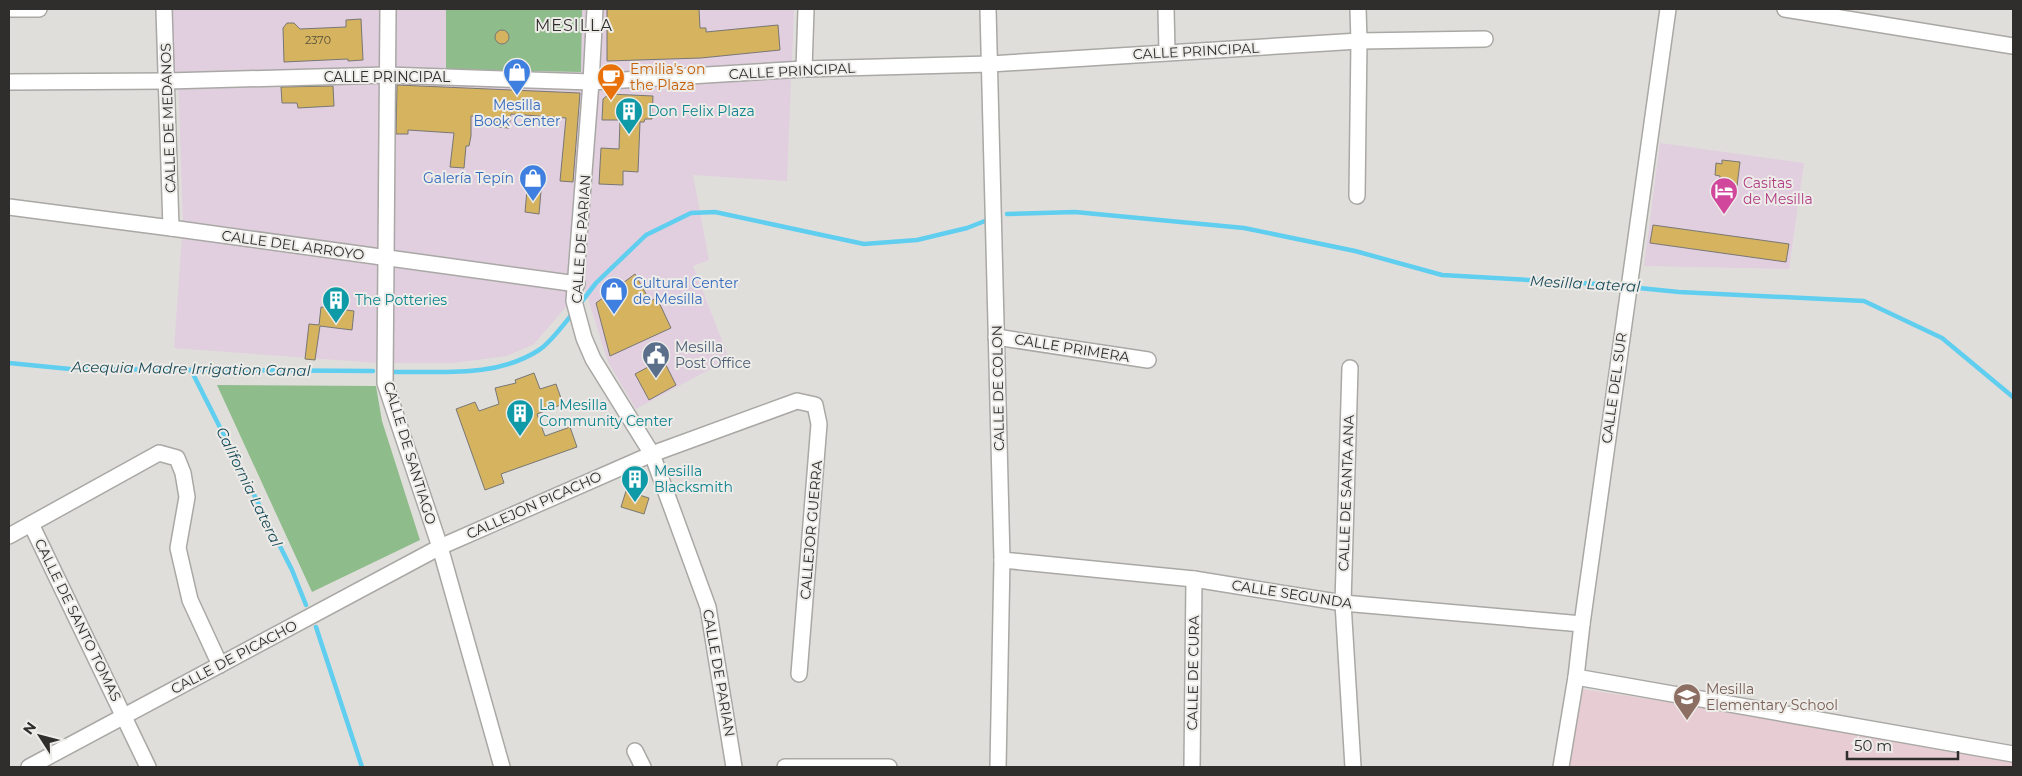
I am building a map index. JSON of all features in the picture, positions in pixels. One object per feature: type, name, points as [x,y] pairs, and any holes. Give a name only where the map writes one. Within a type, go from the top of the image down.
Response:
[{"type":"street","points":[[9,9],[39,9]]},
{"type":"street","name":"CALLE DE MEDANOS","points":[[164,9],[168,81],[171,228]]},
{"type":"street","name":"CALLE DE SANTIAGO","points":[[388,9],[385,383],[440,547],[502,767]]},
{"type":"street","name":"CALLE DE PARIAN","points":[[595,9],[574,301],[593,359],[652,454],[708,607],[734,767]]},
{"type":"street","points":[[804,69],[806,9]]},
{"type":"street","name":"CALLE DE COLON","points":[[988,9],[1002,560],[998,767]]},
{"type":"street","points":[[1166,9],[1167,52]]},
{"type":"street","points":[[1357,196],[1358,9]]},
{"type":"street","name":"CALLE DEL SUR","points":[[1562,767],[1576,677],[1626,298],[1668,9]]},
{"type":"street","points":[[1785,9],[2013,46]]},
{"type":"street","name":"CALLE PRINCIPAL","points":[[9,82],[168,81],[387,75],[591,82],[804,69],[990,64],[1359,41],[1485,39]]},
{"type":"street","name":"CALLE DEL ARROYO","points":[[9,207],[576,284]]},
{"type":"street","name":"CALLE PRIMERA","points":[[996,337],[1148,360]]},
{"type":"street","name":"CALLE DE SANTA ANA","points":[[1350,368],[1343,603],[1353,767]]},
{"type":"street","name":"CALLEJON PICACHO","points":[[440,547],[652,454],[797,401]]},
{"type":"street","name":"CALLEJOR GUERRA","points":[[797,401],[815,405],[820,424],[799,674]]},
{"type":"street","name":"CALLE DE SANTO TOMAS","points":[[9,536],[159,453],[177,458],[183,473],[187,497],[178,548],[190,600],[220,665]]},
{"type":"street","name":"CALLE DE SANTO TOMAS","points":[[31,524],[148,767]]},
{"type":"street","name":"CALLE DE PICACHO","points":[[29,767],[440,547]]},
{"type":"street","name":"CALLE SEGUNDA","points":[[1002,560],[1194,579],[1343,603],[1582,624]]},
{"type":"street","name":"CALLE DE CURA","points":[[1192,767],[1194,579]]},
{"type":"street","points":[[1576,677],[2013,754]]},
{"type":"street","points":[[635,751],[643,767]]},
{"type":"street","points":[[785,767],[889,767]]},
{"type":"shaded area","points":[[155,9],[794,9],[787,181],[693,175],[709,260],[693,266],[729,359],[636,409],[608,362],[584,286],[534,344],[507,356],[453,363],[378,363],[174,348],[183,224],[178,73],[157,72]]},
{"type":"shaded area","name":"Casitas de Mesilla","points":[[1660,143],[1804,163],[1789,269],[1644,266]]},
{"type":"shaded area","name":"Mesilla Elementary School","points":[[1581,689],[2013,753],[2013,767],[1570,767]]},
{"type":"green space","points":[[446,9],[582,9],[581,72],[446,69]]},
{"type":"green space","points":[[217,385],[376,386],[382,421],[420,540],[312,592]]},
{"type":"building","points":[[607,9],[699,9],[700,28],[706,28],[706,32],[778,25],[780,50],[701,58],[607,61]]},
{"type":"building","points":[[361,19],[363,60],[284,62],[283,28],[287,23],[294,23],[300,29],[346,27],[346,20]]},
{"type":"building","points":[[499,30],[505,30],[509,37],[505,44],[499,44],[495,40],[495,34]]},
{"type":"building","points":[[397,85],[580,93],[573,182],[560,181],[566,118],[511,114],[509,128],[496,127],[497,119],[471,116],[471,136],[469,146],[466,146],[464,168],[450,167],[454,133],[408,130],[408,134],[396,134]]},
{"type":"building","points":[[333,86],[334,106],[298,108],[297,103],[282,103],[281,87]]},
{"type":"building","name":"Don Felix Plaza","points":[[609,94],[653,96],[652,119],[645,119],[644,122],[640,122],[638,172],[623,171],[623,185],[599,184],[601,148],[619,149],[620,120],[602,120],[603,99]]},
{"type":"building","points":[[1722,160],[1740,162],[1737,186],[1719,184],[1720,176],[1715,175],[1716,163],[1722,164]]},
{"type":"building","name":"Galería Tepín","points":[[527,190],[541,191],[539,214],[525,212]]},
{"type":"building","points":[[1653,225],[1789,244],[1786,262],[1650,243]]},
{"type":"building","name":"Cultural Center de Mesilla","points":[[635,274],[650,301],[657,298],[671,328],[610,356],[596,303]]},
{"type":"building","name":"The Potteries","points":[[321,307],[354,311],[352,330],[320,326],[315,360],[305,359],[309,324],[319,325]]},
{"type":"building","name":"Mesilla Post Office","points":[[663,359],[676,385],[649,400],[635,374]]},
{"type":"building","name":"La Mesilla Community Center","points":[[534,373],[540,389],[556,384],[563,404],[537,414],[545,436],[570,427],[577,447],[501,474],[504,483],[485,490],[456,409],[475,402],[479,411],[499,404],[495,388],[516,383],[515,380]]},
{"type":"building","name":"Mesilla Blacksmith","points":[[626,491],[649,498],[644,514],[621,507]]},
{"type":"waterway","name":"Acequia Madre Irrigation Canal","points":[[579,305],[596,283],[646,235],[691,213],[715,212],[864,244],[917,240],[967,228],[990,219]]},
{"type":"waterway","name":"Mesilla Lateral","points":[[1007,214],[1075,212],[1244,228],[1355,251],[1442,275],[1599,284],[1679,292],[1864,301],[1942,338],[2013,397]]},
{"type":"waterway","name":"Acequia Madre Irrigation Canal","points":[[393,372],[468,371],[505,365],[522,359],[543,347],[573,313]]},
{"type":"waterway","name":"Acequia Madre Irrigation Canal","points":[[9,363],[70,369],[373,371]]},
{"type":"waterway","name":"California Lateral","points":[[191,370],[292,570],[306,605]]},
{"type":"waterway","name":"California Lateral","points":[[316,627],[362,767]]},
{"type":"place","name":"Mesilla Book Center","points":[[517,96]]},
{"type":"place","name":"Emilia's on the Plaza","points":[[611,101]]},
{"type":"place","name":"Don Felix Plaza","points":[[629,135]]},
{"type":"place","name":"Galería Tepín","points":[[533,202]]},
{"type":"place","name":"Casitas de Mesilla","points":[[1724,215]]},
{"type":"place","name":"Cultural Center de Mesilla","points":[[614,315]]},
{"type":"place","name":"The Potteries","points":[[336,324]]},
{"type":"place","name":"Mesilla Post Office","points":[[656,379]]},
{"type":"place","name":"La Mesilla Community Center","points":[[520,437]]},
{"type":"place","name":"Mesilla Blacksmith","points":[[635,503]]},
{"type":"place","name":"Mesilla Elementary School","points":[[1687,721]]},
{"type":"district","name":"MESILLA","points":[[574,25]]}]
